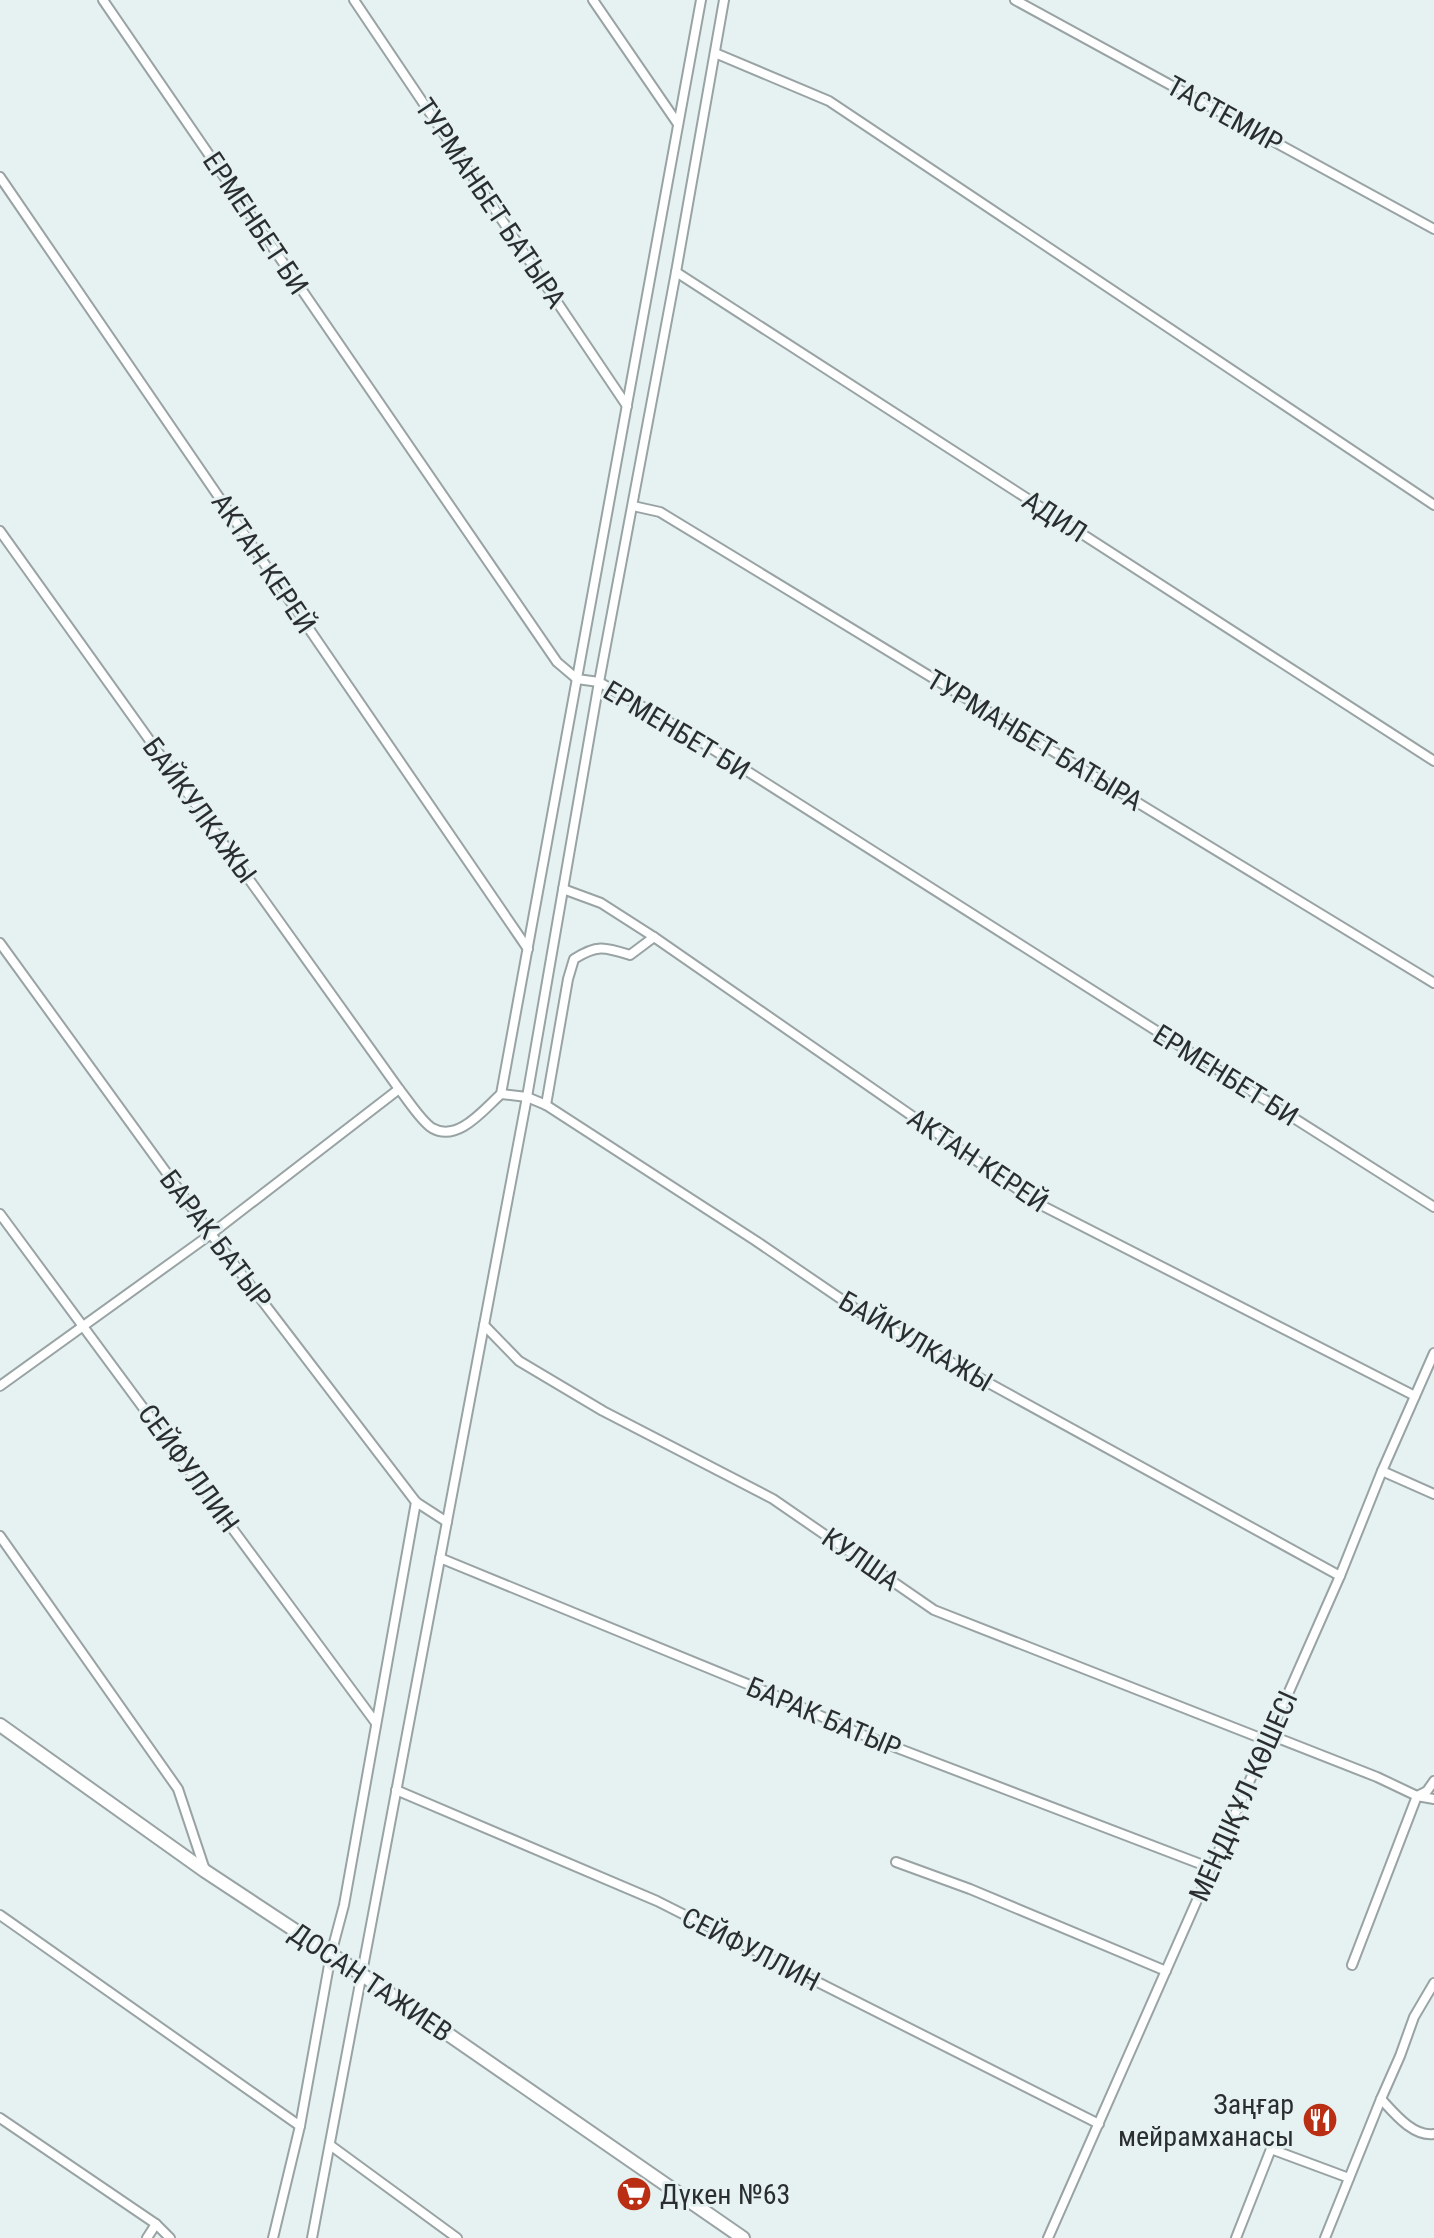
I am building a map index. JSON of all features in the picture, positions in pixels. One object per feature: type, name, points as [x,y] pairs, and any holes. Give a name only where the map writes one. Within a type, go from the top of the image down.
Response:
[{"type":"street","name":"ЕРМЕНБЕТ БИ","points":[[103,0],[557,662],[577,679],[599,682],[690,734],[1434,1207]]},
{"type":"street","name":"ТУРМАНБЕТ БАТЫРА","points":[[354,0],[627,406]]},
{"type":"street","points":[[593,0],[678,124]]},
{"type":"street","points":[[501,1094],[701,0]]},
{"type":"street","points":[[312,2238],[527,1097],[599,682],[724,0]]},
{"type":"street","name":"ТАСТЕМИР","points":[[1015,0],[1434,229]]},
{"type":"street","points":[[715,53],[829,101],[1434,505]]},
{"type":"street","name":"АКТАН КЕРЕЙ","points":[[0,177],[528,949]]},
{"type":"street","name":"АДИЛ","points":[[676,272],[1434,761]]},
{"type":"street","name":"ТУРМАНБЕТ БАТЫРА","points":[[633,506],[660,512],[1434,983]]},
{"type":"street","name":"БАЙКУЛКАЖЫ","points":[[0,531],[399,1089],[431,1127],[443,1132],[462,1128],[501,1094],[527,1097],[546,1105],[863,1314],[1340,1576]]},
{"type":"street","name":"АКТАН КЕРЕЙ","points":[[563,889],[601,903],[654,937],[1039,1204],[1415,1396]]},
{"type":"street","points":[[546,1105],[574,959],[588,950],[607,947],[630,955],[654,937]]},
{"type":"street","name":"БАРАК БАТЫР","points":[[0,943],[211,1234],[416,1502],[447,1522]]},
{"type":"street","points":[[0,1386],[211,1234],[399,1089]]},
{"type":"street","name":"СЕЙФУЛЛИН","points":[[0,1214],[376,1723]]},
{"type":"street","name":"КУЛША","points":[[484,1325],[519,1361],[603,1411],[773,1499],[934,1610],[1377,1777],[1417,1796],[1434,1799]]},
{"type":"street","name":"МЕҢДІҚҰЛ КӨШЕСІ","points":[[1048,2238],[1340,1576],[1434,1353]]},
{"type":"street","points":[[1382,1471],[1434,1494]]},
{"type":"street","points":[[273,2238],[300,2126],[331,1954],[344,1905],[416,1502]]},
{"type":"street","points":[[0,1536],[178,1789],[205,1871]]},
{"type":"street","name":"БАРАК БАТЫР","points":[[440,1558],[779,1697],[858,1733],[1211,1868]]},
{"type":"street","name":"ДОСАН ТАЖИЕВ","points":[[0,1725],[205,1871],[361,1974],[743,2238]]},
{"type":"street","points":[[1352,1965],[1417,1796],[1433,1786]]},
{"type":"street","name":"СЕЙФУЛЛИН","points":[[396,1790],[657,1901],[1099,2124]]},
{"type":"street","points":[[896,1862],[970,1889],[1166,1971]]},
{"type":"street","points":[[0,1915],[300,2126]]},
{"type":"street","points":[[1325,2238],[1414,2017],[1434,1983]]},
{"type":"street","points":[[1381,2099],[1399,2119],[1426,2135],[1434,2134]]},
{"type":"street","points":[[0,2118],[156,2224],[170,2238]]},
{"type":"street","points":[[330,2145],[457,2238]]},
{"type":"street","points":[[1236,2238],[1271,2149],[1349,2178]]},
{"type":"street","points":[[147,2238],[156,2224]]},
{"type":"place","name":"Заңғар мейрамханасы","points":[[1320,2120]]},
{"type":"place","name":"Дүкен №63","points":[[634,2194]]}]
